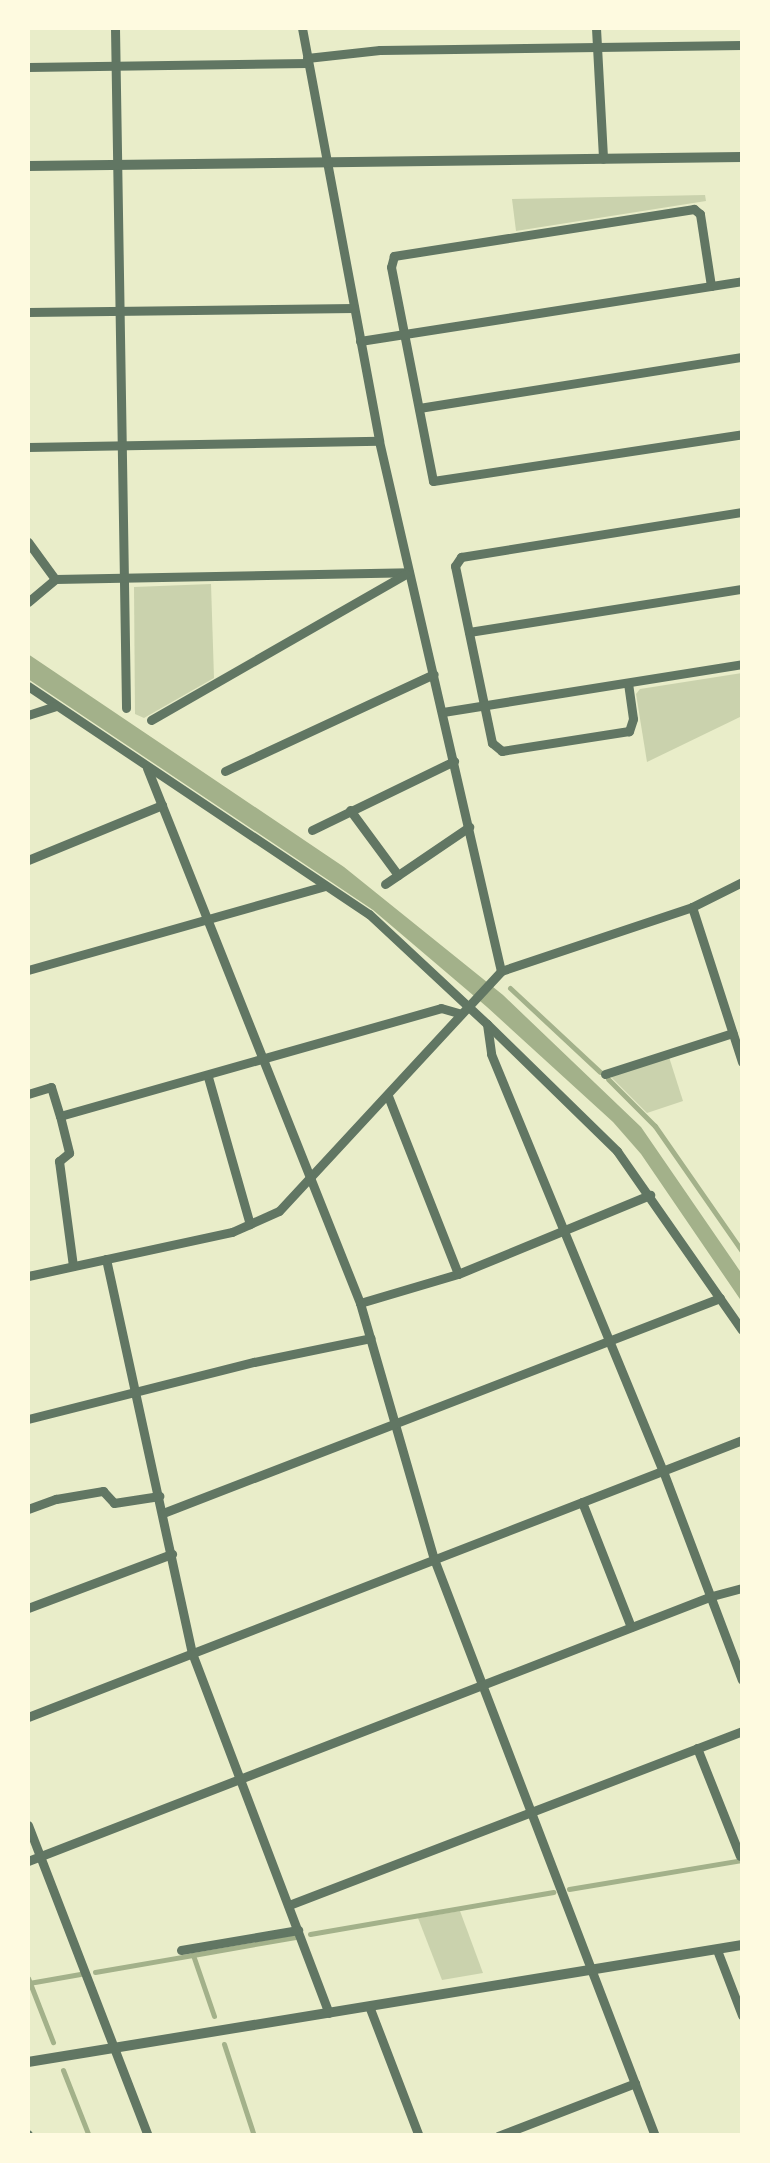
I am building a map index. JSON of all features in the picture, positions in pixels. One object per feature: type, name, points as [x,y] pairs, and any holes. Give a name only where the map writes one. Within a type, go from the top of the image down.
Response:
[{"type":"street","points":[[115,28],[126,708]]},
{"type":"street","points":[[302,28],[379,441],[501,971]]},
{"type":"street","points":[[596,28],[603,158]]},
{"type":"street","points":[[28,67],[308,60],[380,50],[742,44]]},
{"type":"street","points":[[28,166],[742,157]]},
{"type":"street","points":[[711,286],[700,214],[694,210],[394,256],[390,267],[433,481],[742,434]]},
{"type":"street","points":[[360,342],[742,281]]},
{"type":"street","points":[[28,312],[354,308]]},
{"type":"street","points":[[418,408],[742,357]]},
{"type":"street","points":[[28,447],[379,441]]},
{"type":"street","points":[[628,683],[633,719],[629,732],[502,751],[492,743],[455,566],[460,557],[742,512]]},
{"type":"street","points":[[28,542],[55,579]]},
{"type":"street","points":[[28,602],[55,579],[408,572]]},
{"type":"street","points":[[150,720],[408,572]]},
{"type":"street","points":[[469,632],[742,589]]},
{"type":"street","points":[[442,712],[742,664]]},
{"type":"street","points":[[225,771],[434,674]]},
{"type":"street","points":[[28,686],[369,914],[471,1001],[487,1024],[617,1151],[742,1330]]},
{"type":"street","points":[[28,714],[54,706]]},
{"type":"street","points":[[312,830],[454,761]]},
{"type":"street","points":[[147,768],[360,1303],[434,1559],[655,2136]]},
{"type":"street","points":[[28,860],[162,805]]},
{"type":"street","points":[[350,810],[398,875]]},
{"type":"street","points":[[385,884],[469,827]]},
{"type":"street","points":[[28,1276],[170,1248],[250,1224],[279,1210],[312,1180],[458,1013],[501,971],[692,907],[742,882]]},
{"type":"street","points":[[28,970],[325,886]]},
{"type":"street","points":[[692,907],[742,1062]]},
{"type":"street","points":[[60,1116],[264,1062],[441,1008],[458,1013]]},
{"type":"street","points":[[487,1024],[492,1054],[663,1471],[742,1680]]},
{"type":"street","points":[[606,1074],[733,1033]]},
{"type":"street","points":[[208,1076],[250,1224]]},
{"type":"street","points":[[28,1094],[51,1087],[60,1116],[68,1153],[59,1161],[73,1266]]},
{"type":"street","points":[[388,1096],[458,1274]]},
{"type":"street","points":[[360,1303],[458,1274],[650,1195]]},
{"type":"street","points":[[106,1259],[192,1653],[330,2012]]},
{"type":"street","points":[[163,1513],[720,1298]]},
{"type":"street","points":[[28,1419],[254,1362],[371,1338]]},
{"type":"street","points":[[28,1717],[742,1440]]},
{"type":"street","points":[[28,1510],[56,1499],[103,1492],[114,1503],[159,1496]]},
{"type":"street","points":[[582,1502],[631,1627]]},
{"type":"street","points":[[28,1608],[172,1554]]},
{"type":"street","points":[[28,1861],[712,1596],[742,1588]]},
{"type":"street","points":[[289,1906],[742,1731]]},
{"type":"street","points":[[697,1748],[740,1856]]},
{"type":"street","points":[[28,1824],[148,2136]]},
{"type":"street","points":[[181,1950],[298,1930]]},
{"type":"street","points":[[28,2062],[742,1945]]},
{"type":"street","points":[[717,1950],[742,2015]]},
{"type":"street","points":[[369,2006],[418,2136]]},
{"type":"street","points":[[498,2136],[635,2083]]},
{"type":"shaded area","points":[[705,195],[706,201],[516,231],[512,199]]},
{"type":"shaded area","points":[[211,584],[214,678],[144,718],[135,714],[134,587]]},
{"type":"shaded area","points":[[28,654],[344,867],[503,995],[641,1127],[742,1274],[742,1302],[641,1154],[613,1122],[487,1007],[373,910],[28,679]]},
{"type":"shaded area","points":[[742,673],[742,716],[647,762],[636,694],[640,689]]},
{"type":"shaded area","points":[[669,1057],[683,1101],[647,1113],[611,1077]]},
{"type":"shaded area","points":[[460,1911],[483,1973],[442,1980],[418,1918]]},
{"type":"waterway","points":[[510,988],[600,1072]]},
{"type":"waterway","points":[[608,1079],[655,1126],[742,1251]]},
{"type":"waterway","points":[[569,1889],[742,1860]]},
{"type":"waterway","points":[[310,1934],[553,1892]]},
{"type":"waterway","points":[[214,2016],[193,1955],[295,1937]]},
{"type":"waterway","points":[[95,1972],[193,1955]]},
{"type":"waterway","points":[[29,1983],[80,1974]]},
{"type":"waterway","points":[[28,1978],[53,2042]]},
{"type":"waterway","points":[[224,2044],[254,2136]]},
{"type":"waterway","points":[[63,2070],[89,2136]]}]
